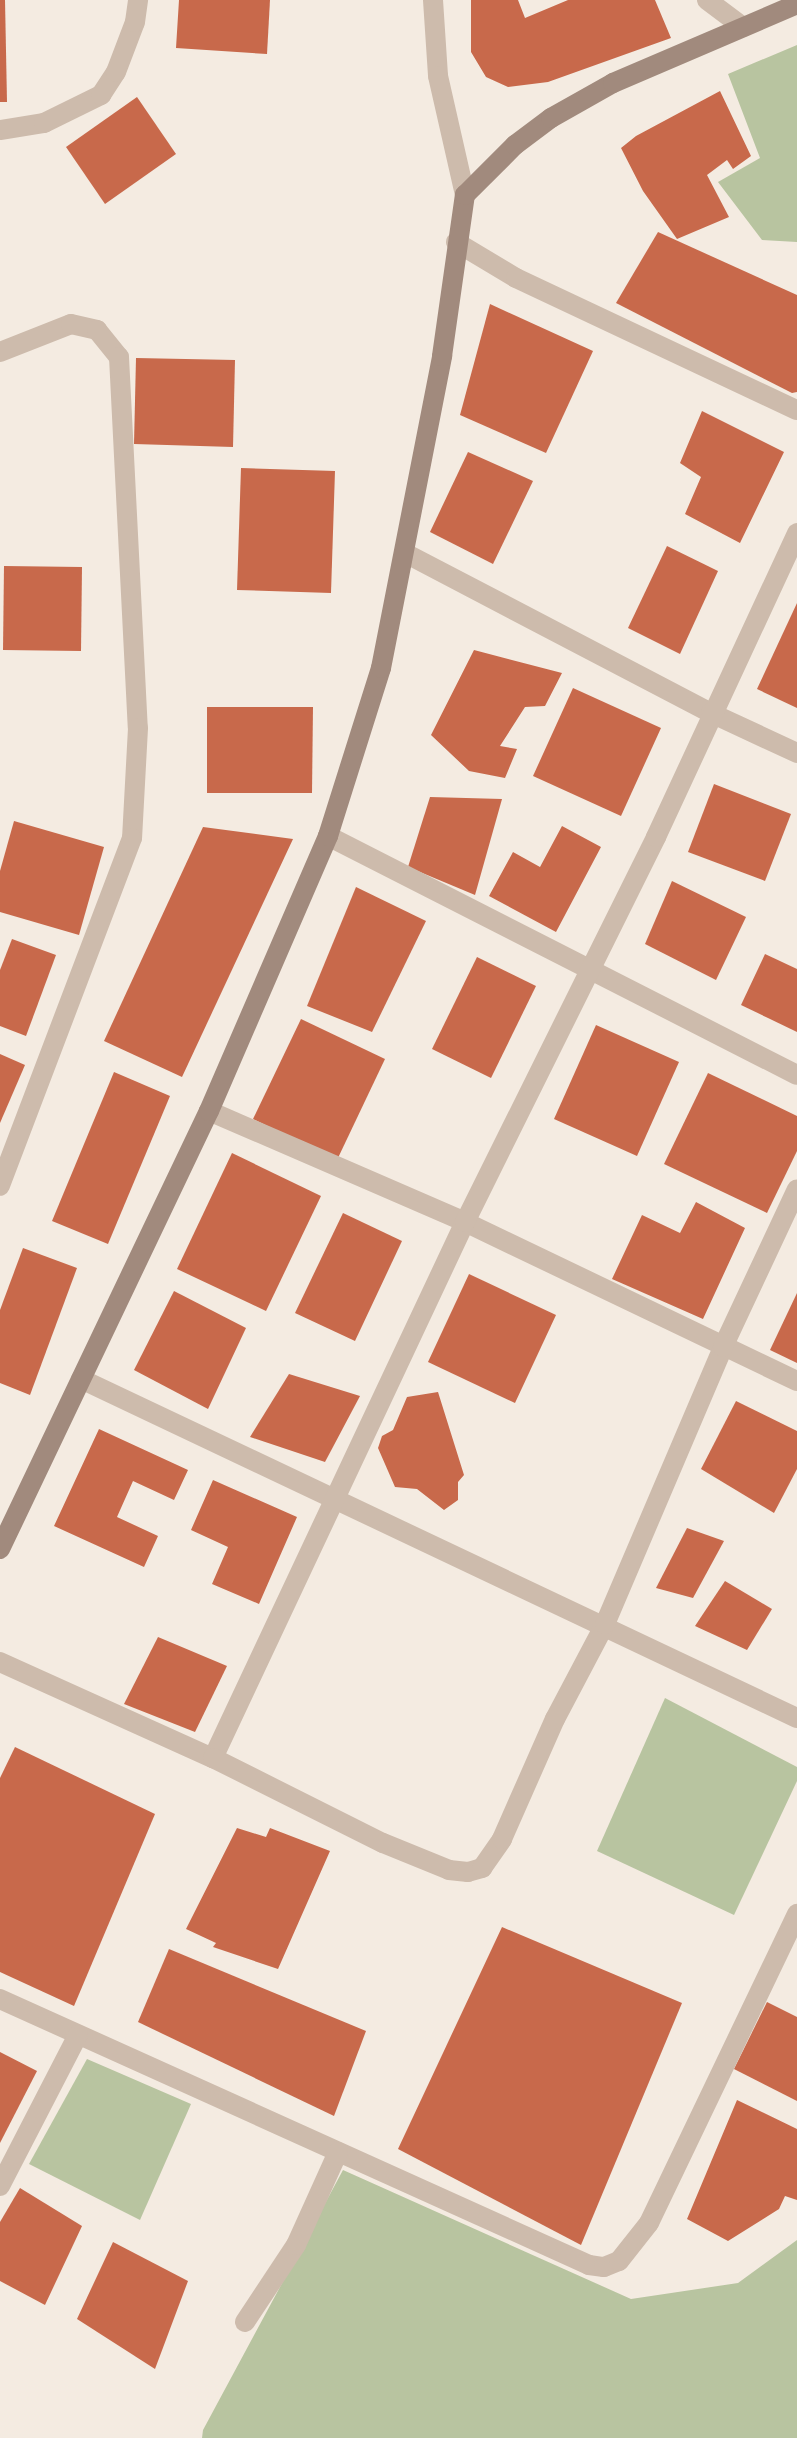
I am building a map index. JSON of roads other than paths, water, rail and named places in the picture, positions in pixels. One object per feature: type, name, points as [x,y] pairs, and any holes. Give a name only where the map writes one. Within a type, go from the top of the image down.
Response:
[{"type":"main road","points":[[0,1549],[209,1111],[328,836],[381,668],[442,356],[465,195],[515,145],[551,118],[613,83],[797,4]]},
{"type":"street","points":[[0,130],[44,123],[101,95],[121,59],[135,22],[138,0]]},
{"type":"street","points":[[433,0],[438,76],[465,195]]},
{"type":"street","points":[[707,0],[743,27]]},
{"type":"street","points":[[456,242],[555,297],[797,410]]},
{"type":"street","points":[[0,352],[71,324],[97,330],[119,357],[138,728],[132,838],[0,1186]]},
{"type":"street","points":[[213,1758],[465,1222],[656,837],[797,533]]},
{"type":"street","points":[[405,553],[711,713],[797,753]]},
{"type":"street","points":[[328,836],[797,1075]]},
{"type":"street","points":[[209,1111],[465,1222],[797,1381]]},
{"type":"street","points":[[0,1662],[213,1758],[383,1843],[449,1870],[468,1872],[482,1868],[502,1839],[555,1719],[605,1624],[723,1347],[797,1189]]},
{"type":"street","points":[[81,1379],[605,1624],[797,1718]]},
{"type":"street","points":[[0,1999],[589,2265],[604,2267],[619,2261],[649,2223],[797,1914]]},
{"type":"street","points":[[0,2186],[78,2035]]},
{"type":"street","points":[[245,2322],[296,2245],[338,2152]]}]
